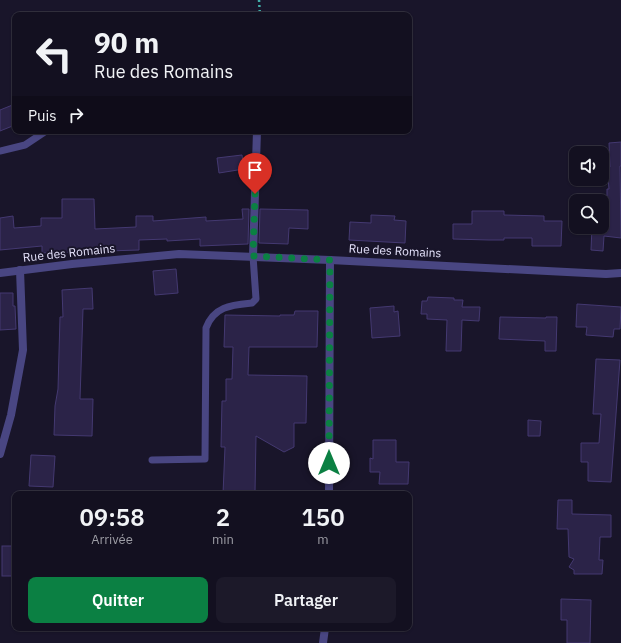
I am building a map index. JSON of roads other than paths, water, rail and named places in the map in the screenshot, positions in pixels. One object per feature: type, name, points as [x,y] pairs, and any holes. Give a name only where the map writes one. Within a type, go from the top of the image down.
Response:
[{"type":"street","points":[[253,256],[257,134]]},
{"type":"street","name":"Rue des Romains","points":[[0,273],[76,263],[179,254],[253,256],[606,274],[621,273]]},
{"type":"street","points":[[329,491],[330,260]]},
{"type":"street","points":[[0,454],[11,414],[22,350],[20,270]]},
{"type":"street","points":[[323,643],[325,631]]},
{"type":"lane","points":[[0,151],[25,145],[42,134]]},
{"type":"lane","points":[[152,460],[205,460],[206,328],[209,320],[218,311],[229,306],[252,303],[256,299],[253,256]]}]
